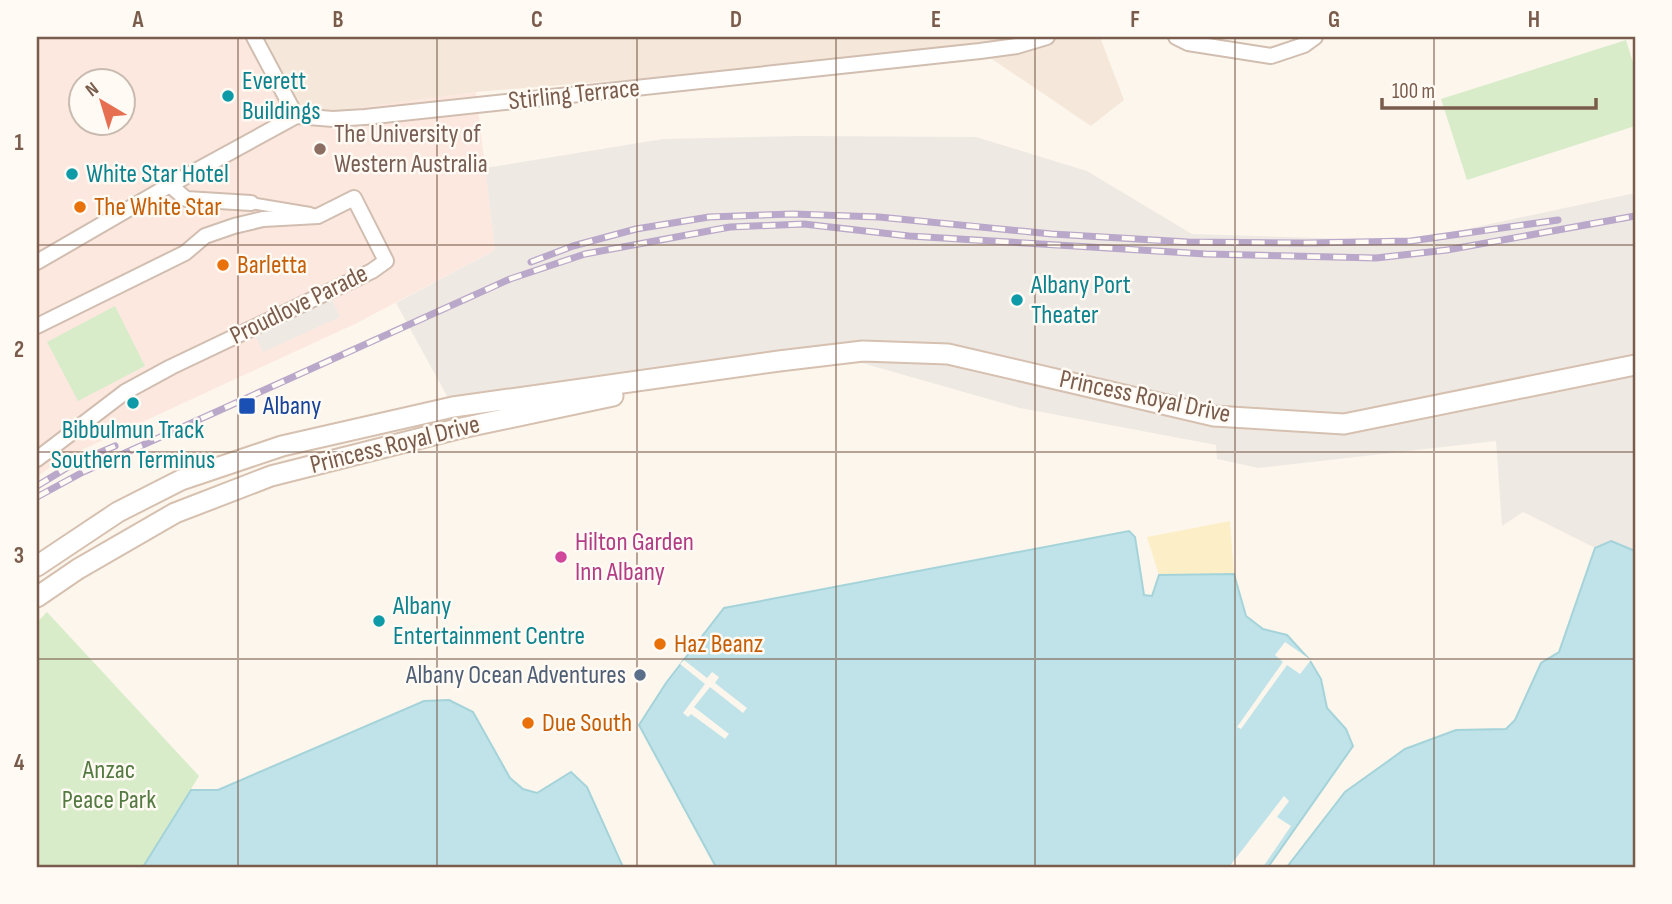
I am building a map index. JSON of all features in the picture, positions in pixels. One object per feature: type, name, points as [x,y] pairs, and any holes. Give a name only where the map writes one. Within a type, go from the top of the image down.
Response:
[{"type":"main road","name":"Princess Royal Drive","points":[[37,566],[118,512],[181,480],[282,446],[453,407],[779,361],[863,351],[948,354],[1214,416],[1344,424],[1635,365]]},
{"type":"main road","name":"Princess Royal Drive","points":[[37,597],[78,569],[175,513],[271,476],[457,429],[779,361]]},
{"type":"main road","points":[[453,407],[457,429]]},
{"type":"street","points":[[37,262],[296,116],[254,37]]},
{"type":"street","name":"Stirling Terrace","points":[[296,116],[332,119],[365,117],[980,44],[1017,46],[1047,37]]},
{"type":"street","points":[[1176,37],[1188,43],[1271,57],[1304,45],[1315,37]]},
{"type":"street","points":[[170,185],[186,199],[251,203],[295,209],[318,216]]},
{"type":"street","name":"Proudlove Parade","points":[[37,326],[185,253],[205,236],[263,219],[318,216],[354,198],[386,261],[372,271],[171,367],[125,392],[37,460]]},
{"type":"shaded area","points":[[37,37],[254,37],[297,116],[476,92],[495,250],[357,323],[60,460],[37,477]]},
{"type":"shaded area","points":[[251,37],[1100,37],[1124,100],[1091,126],[980,51],[476,92],[293,119]]},
{"type":"shaded area","points":[[802,136],[976,137],[1087,171],[1192,234],[1411,241],[1635,193],[1635,551],[1611,541],[1595,548],[1523,512],[1502,526],[1496,441],[1258,468],[1217,459],[1216,445],[1020,408],[855,361],[453,407],[396,303],[495,250],[485,168],[663,139]]},
{"type":"shaded area","points":[[331,297],[340,317],[263,352],[253,332]]},
{"type":"green space","points":[[1626,40],[1635,69],[1635,126],[1467,180],[1441,99]]},
{"type":"green space","points":[[115,306],[145,366],[78,401],[47,342]]},
{"type":"green space","name":"Anzac Peace Park","points":[[47,612],[199,776],[143,867],[37,867],[37,622]]},
{"type":"sand","points":[[1230,521],[1234,574],[1159,575],[1147,537]]},
{"type":"water","points":[[1129,531],[1135,537],[1144,595],[1152,596],[1159,575],[1234,574],[1246,616],[1263,629],[1287,635],[1309,659],[1321,679],[1327,708],[1346,729],[1353,746],[1268,867],[716,867],[639,725],[666,683],[724,608]]},
{"type":"water","points":[[1611,541],[1635,551],[1635,867],[1287,867],[1345,792],[1405,749],[1456,730],[1506,729],[1515,720],[1541,663],[1559,652],[1595,548]]},
{"type":"water","points":[[449,700],[473,712],[510,778],[523,789],[537,793],[571,772],[587,787],[623,867],[143,867],[191,790],[218,790],[424,701]]},
{"type":"pier","points":[[1285,642],[1311,660],[1300,674],[1287,665],[1241,729],[1237,727],[1283,662],[1275,655]]},
{"type":"pier","points":[[684,660],[707,678],[712,672],[719,677],[715,683],[747,708],[743,713],[710,687],[694,707],[729,734],[725,739],[691,714],[688,717],[683,713],[705,684],[680,664]]},
{"type":"pier","points":[[1284,796],[1289,801],[1277,817],[1291,826],[1263,867],[1229,867]]},
{"type":"railway","points":[[531,262],[573,246],[636,229],[709,217],[793,214],[879,217],[1052,234],[1188,242],[1306,243],[1411,241],[1558,220]]},
{"type":"railway","points":[[37,497],[83,472],[510,279],[585,254],[730,227],[804,224],[909,236],[1206,254],[1376,258],[1447,250],[1635,216]]},
{"type":"railway","points":[[37,486],[73,464],[115,446]]},
{"type":"place","name":"Everett Buildings","points":[[228,96]]},
{"type":"place","name":"The University of Western Australia","points":[[320,149]]},
{"type":"place","name":"White Star Hotel","points":[[72,174]]},
{"type":"place","name":"The White Star","points":[[80,207]]},
{"type":"place","name":"Barletta","points":[[223,265]]},
{"type":"place","name":"Albany Port Theater","points":[[1017,300]]},
{"type":"place","name":"Bibbulmun Track Southern Terminus","points":[[133,403]]},
{"type":"place","name":"Albany","points":[[247,406]]},
{"type":"place","name":"Hilton Garden Inn Albany","points":[[561,557]]},
{"type":"place","name":"Albany Entertainment Centre","points":[[379,621]]},
{"type":"place","name":"Haz Beanz","points":[[660,644]]},
{"type":"place","name":"Albany Ocean Adventures","points":[[640,675]]},
{"type":"place","name":"Due South","points":[[528,723]]}]
